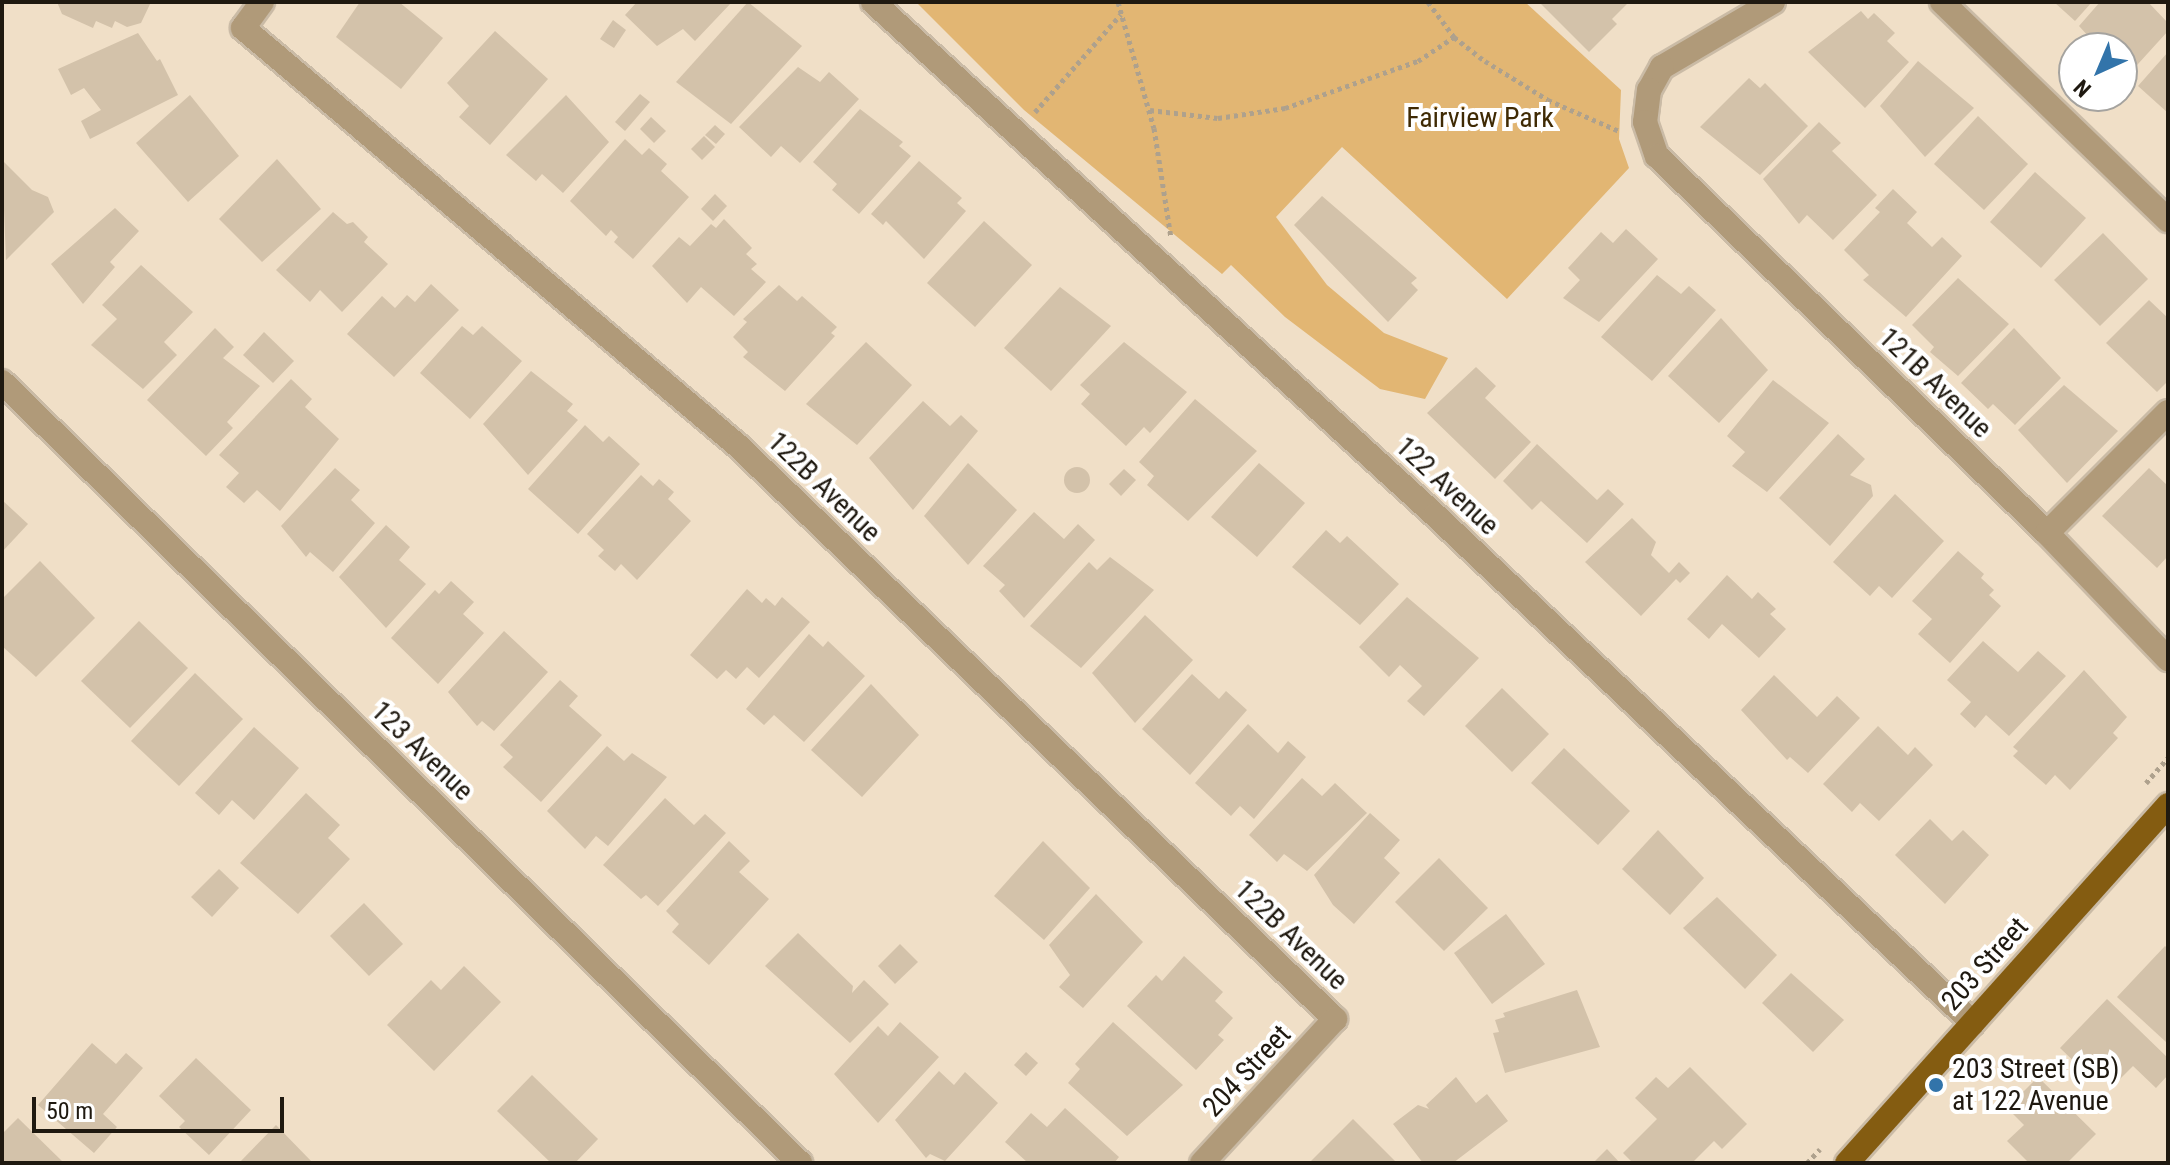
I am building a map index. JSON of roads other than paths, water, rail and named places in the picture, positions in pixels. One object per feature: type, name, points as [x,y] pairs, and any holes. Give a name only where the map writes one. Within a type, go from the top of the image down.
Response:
[{"type":"main road","name":"203 Street","points":[[1847,1163],[2168,805]]},
{"type":"street","name":"122B Avenue","points":[[262,2],[243,28],[737,445],[1335,1019]]},
{"type":"street","name":"122 Avenue","points":[[873,2],[1435,515],[1973,1023]]},
{"type":"street","name":"121B Avenue","points":[[1773,2],[1662,67],[1649,90],[1645,122],[1657,156],[2047,533],[2168,658]]},
{"type":"street","points":[[1942,2],[2168,220]]},
{"type":"street","name":"123 Avenue","points":[[2,382],[800,1163]]},
{"type":"street","points":[[2047,533],[2168,412]]},
{"type":"street","name":"204 Street","points":[[1202,1163],[1335,1019]]},
{"type":"place","name":"203 Street (SB) at 122 Avenue","points":[[1936,1085]]},
{"type":"park label","name":"Fairview Park","points":[[1480,118]]}]
